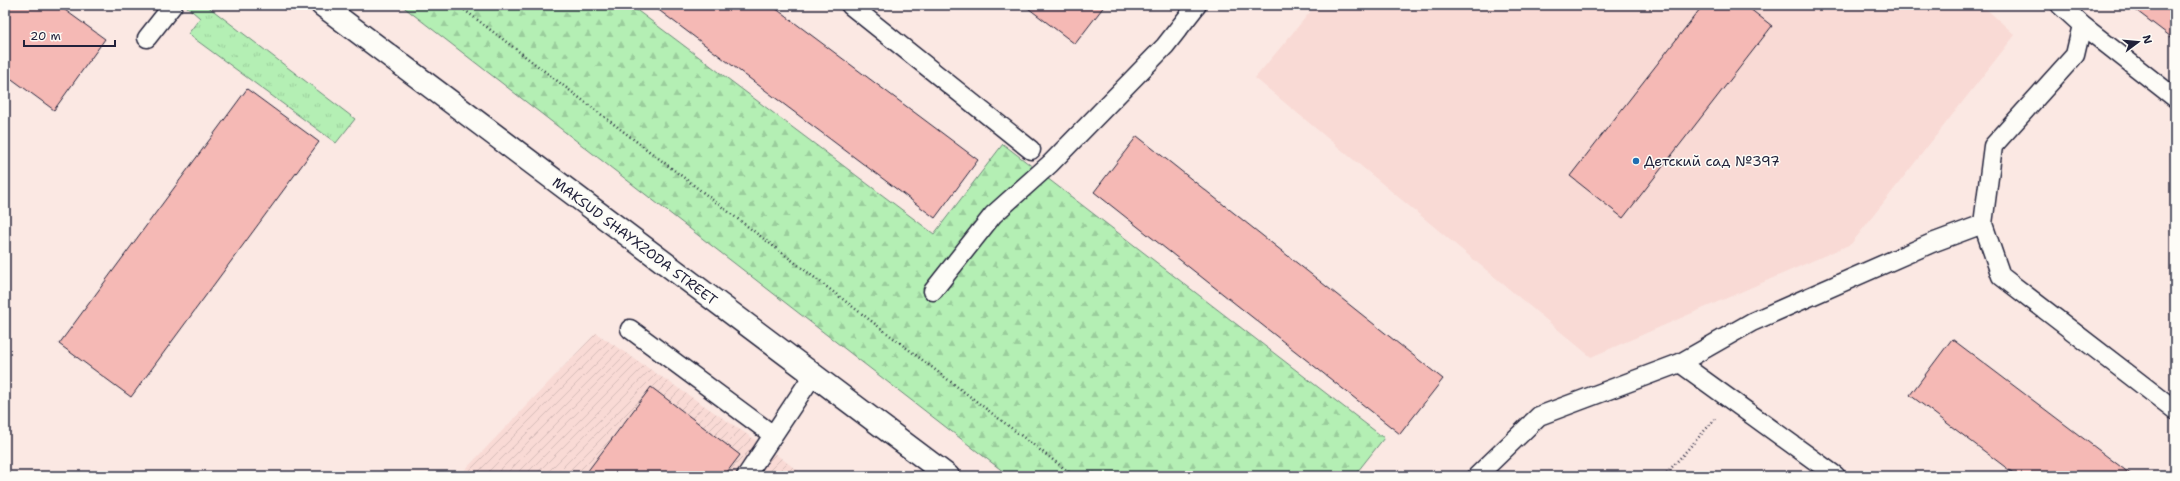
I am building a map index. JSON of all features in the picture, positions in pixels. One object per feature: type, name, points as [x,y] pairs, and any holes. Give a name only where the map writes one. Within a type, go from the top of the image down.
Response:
[{"type":"street","name":"MAKSUD SHAYXZODA STREET","points":[[332,8],[813,375],[948,476]]},
{"type":"lane","points":[[147,38],[173,5]]},
{"type":"lane","points":[[850,5],[1032,150]]},
{"type":"lane","points":[[933,291],[994,215],[1050,164],[1165,46],[1197,5]]},
{"type":"lane","points":[[2060,5],[2082,26],[2175,98]]},
{"type":"lane","points":[[2082,26],[2075,55],[1993,146],[1983,224],[2001,276],[2175,410]]},
{"type":"lane","points":[[1477,476],[1539,416],[1680,363],[1752,322],[1932,243],[1983,224]]},
{"type":"lane","points":[[630,329],[773,435]]},
{"type":"lane","points":[[1680,363],[1836,476]]},
{"type":"lane","points":[[746,476],[813,375]]},
{"type":"path","points":[[458,5],[1074,476]]},
{"type":"path","points":[[1664,476],[1732,401]]},
{"type":"shaded area","name":"Детский сад №397","points":[[1316,5],[1982,5],[2015,35],[1851,244],[1591,357],[1255,78]]},
{"type":"shaded area","points":[[596,333],[766,447],[805,476],[459,476]]},
{"type":"green space","points":[[185,5],[206,5],[355,119],[336,143],[188,34],[200,18]]},
{"type":"green space","points":[[401,5],[630,5],[934,234],[1003,144],[1384,438],[1354,476],[1009,476]]},
{"type":"building","points":[[5,5],[58,5],[105,39],[54,110],[5,74]]},
{"type":"building","points":[[652,5],[771,5],[978,160],[935,218]]},
{"type":"building","points":[[1024,5],[1105,5],[1075,44]]},
{"type":"building","points":[[1694,5],[1745,5],[1772,26],[1623,218],[1570,176],[1700,9]]},
{"type":"building","points":[[2129,5],[2175,5],[2175,40]]},
{"type":"building","points":[[247,89],[319,142],[131,397],[59,344]]},
{"type":"building","points":[[1137,136],[1443,379],[1400,434],[1094,192]]},
{"type":"building","points":[[1952,339],[2133,476],[2017,476],[1910,395]]},
{"type":"building","points":[[651,387],[740,455],[724,476],[584,476]]},
{"type":"place","name":"Детский сад №397","points":[[1636,161]]}]
